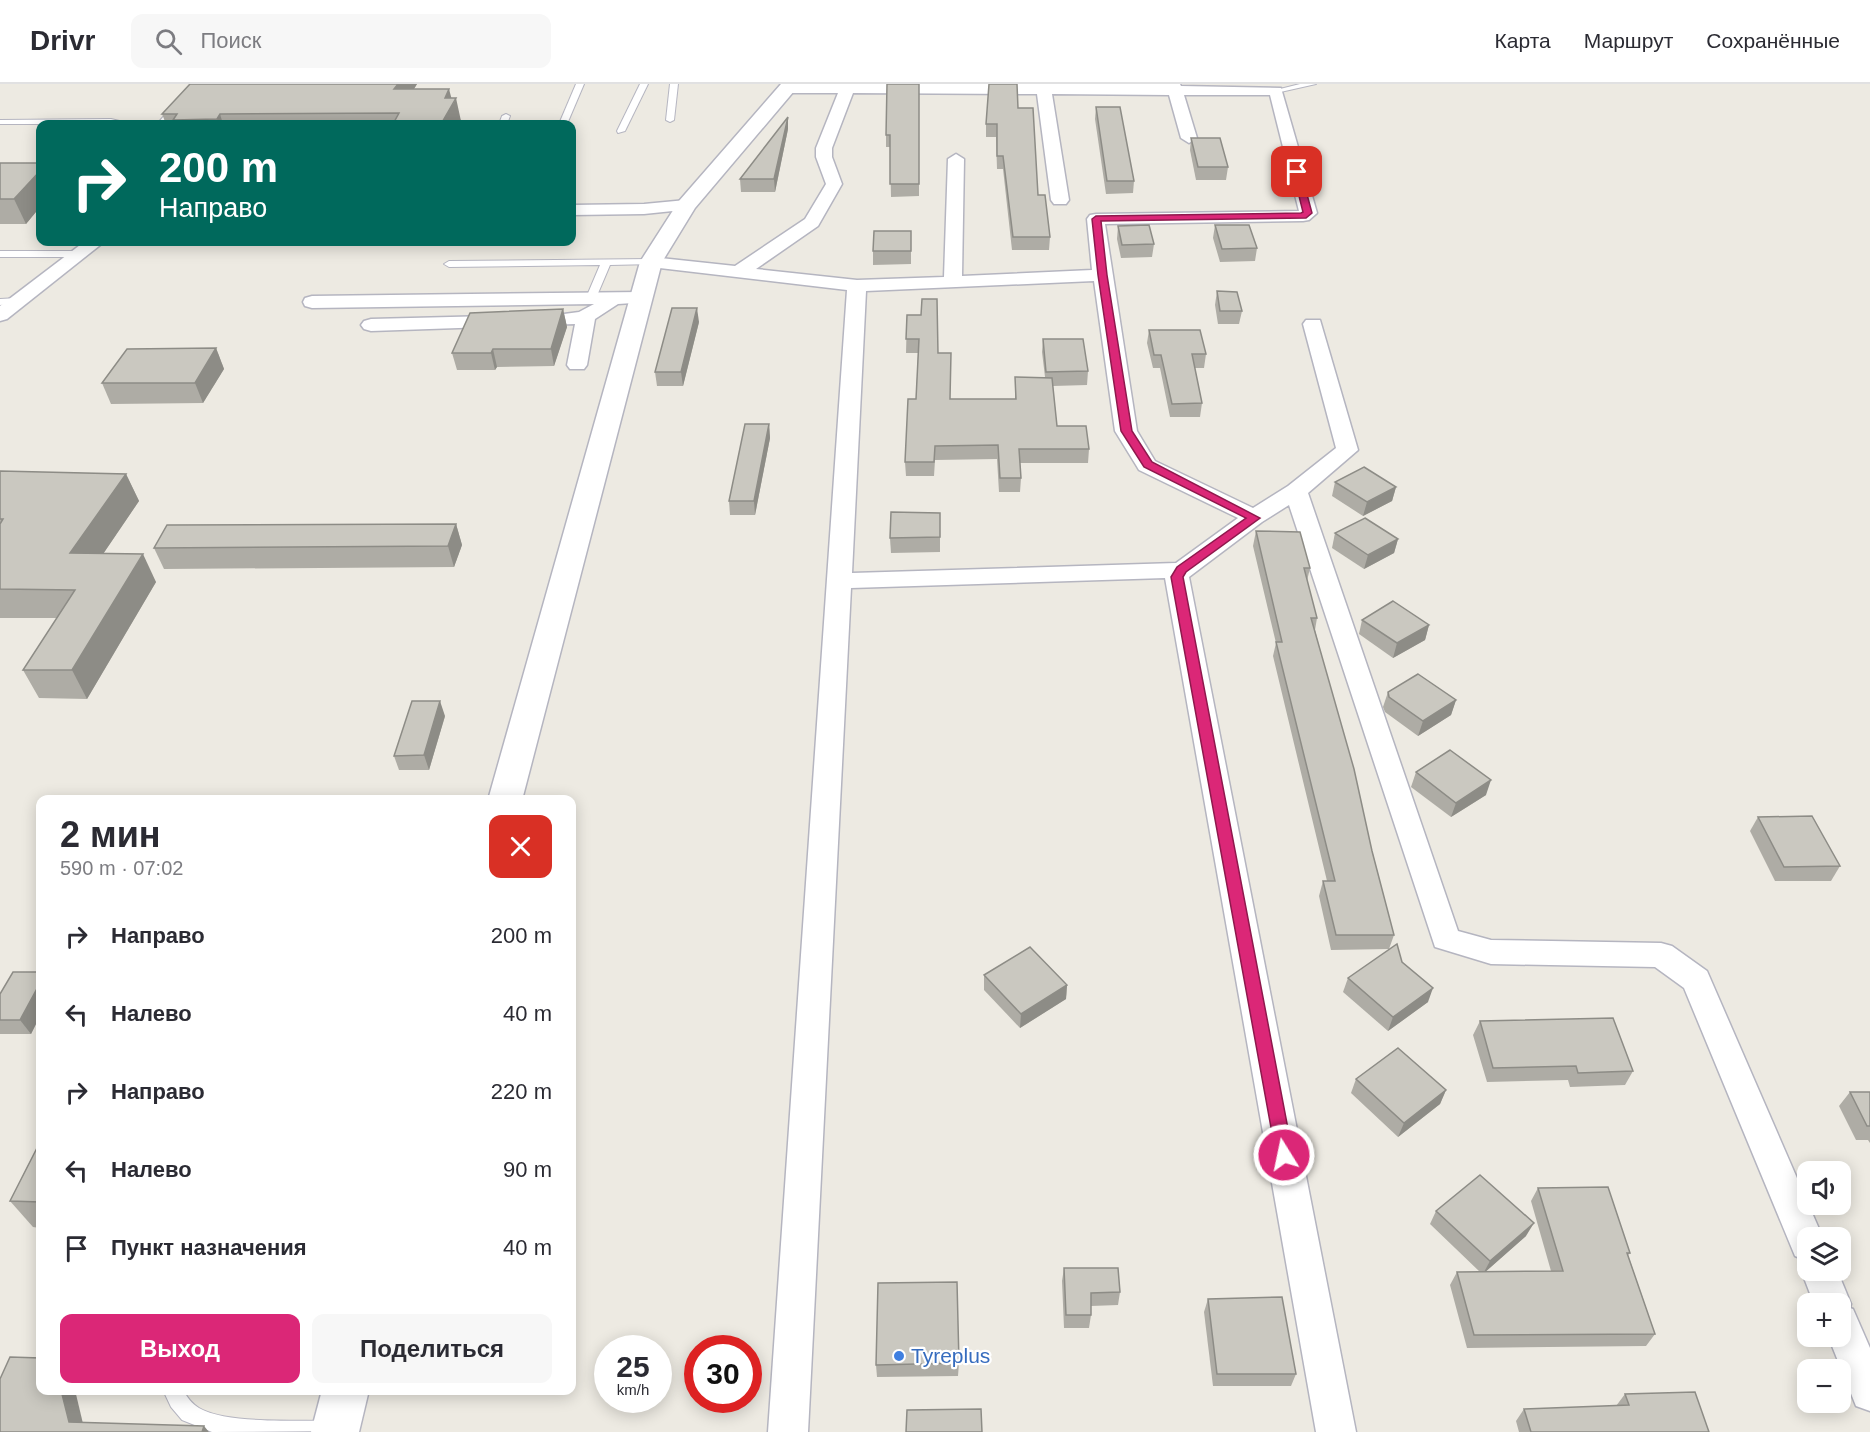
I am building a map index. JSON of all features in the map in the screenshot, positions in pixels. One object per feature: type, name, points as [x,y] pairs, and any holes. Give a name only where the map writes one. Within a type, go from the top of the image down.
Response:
[{"type":"street","points":[[507,795],[651,262],[686,205],[790,86],[1044,89],[1174,87],[1276,91],[1308,213],[1303,216],[1096,219],[1102,275],[1126,431],[1148,465],[1254,518]]},
{"type":"street","points":[[1174,87],[1189,138]]},
{"type":"street","points":[[744,268],[812,222],[834,184],[824,157],[824,148],[847,88]]},
{"type":"street","points":[[1044,89],[1060,200]]},
{"type":"street","points":[[953,281],[956,159]]},
{"type":"street","points":[[576,210],[644,209],[686,205]]},
{"type":"street","points":[[0,315],[9,301],[89,246]]},
{"type":"street","points":[[651,262],[846,278],[953,281],[1102,275]]},
{"type":"street","points":[[744,268],[846,278]]},
{"type":"street","points":[[788,1432],[839,581],[846,278]]},
{"type":"street","points":[[312,302],[588,308],[598,312],[613,298],[641,298]]},
{"type":"street","points":[[371,326],[564,320],[588,308]]},
{"type":"street","points":[[577,365],[588,308]]},
{"type":"street","points":[[1313,324],[1347,450],[1344,455],[1296,491],[1182,570],[1177,577],[1336,1432]]},
{"type":"street","points":[[1296,491],[1446,939],[1491,952],[1660,955],[1695,980],[1801,1227]]},
{"type":"street","points":[[839,581],[1182,570]]},
{"type":"street","points":[[1851,1347],[1870,1392]]},
{"type":"street","points":[[335,1432],[345,1395]]},
{"type":"lane","points":[[164,120],[196,84]]},
{"type":"lane","points":[[565,120],[580,84]]},
{"type":"lane","points":[[621,131],[644,84]]},
{"type":"lane","points":[[670,120],[674,84]]},
{"type":"lane","points":[[1276,91],[1312,84]]},
{"type":"lane","points":[[504,120],[506,116]]},
{"type":"lane","points":[[0,122],[36,122]]},
{"type":"lane","points":[[0,254],[78,254]]},
{"type":"lane","points":[[449,264],[651,262]]},
{"type":"lane","points":[[588,308],[606,263]]},
{"type":"lane","points":[[176,1395],[192,1415],[221,1425],[335,1432]]},
{"type":"building","points":[[190,84],[398,84],[394,89],[449,89],[445,98],[456,98],[443,120],[395,120],[399,113],[220,114],[217,119],[173,120],[177,114],[162,114]]},
{"type":"building","points":[[887,84],[919,84],[919,184],[890,184],[890,135],[886,135]]},
{"type":"building","points":[[989,84],[1017,84],[1018,108],[1033,108],[1038,195],[1045,195],[1050,237],[1013,237],[1003,156],[997,156],[997,124],[986,124]]},
{"type":"building","points":[[1096,107],[1120,107],[1134,181],[1107,181]]},
{"type":"building","points":[[788,117],[774,179],[740,179]]},
{"type":"building","points":[[1191,138],[1220,138],[1228,167],[1198,167]]},
{"type":"building","points":[[0,163],[36,163],[36,175],[14,199],[0,199]]},
{"type":"building","points":[[1149,225],[1154,244],[1122,245],[1118,226]]},
{"type":"building","points":[[1215,225],[1249,225],[1257,248],[1222,249]]},
{"type":"building","points":[[874,231],[911,231],[911,251],[873,251]]},
{"type":"building","points":[[1217,291],[1237,292],[1242,311],[1220,311]]},
{"type":"building","points":[[922,299],[937,299],[938,353],[951,353],[950,399],[1016,399],[1015,377],[1052,378],[1057,426],[1086,426],[1089,449],[1019,449],[1021,478],[1000,478],[998,445],[935,446],[934,462],[905,462],[908,399],[916,399],[919,339],[906,339],[907,315],[921,315]]},
{"type":"building","points":[[672,308],[697,308],[681,372],[655,372]]},
{"type":"building","points":[[563,309],[551,349],[493,349],[491,353],[452,353],[470,313]]},
{"type":"building","points":[[1149,330],[1200,330],[1206,354],[1192,354],[1202,403],[1172,404],[1161,355],[1154,355]]},
{"type":"building","points":[[1043,339],[1083,339],[1088,371],[1046,372]]},
{"type":"building","points":[[216,348],[195,383],[102,383],[127,349]]},
{"type":"building","points":[[745,424],[769,424],[754,501],[729,501]]},
{"type":"building","points":[[1364,467],[1396,487],[1367,502],[1335,482]]},
{"type":"building","points":[[0,471],[126,474],[70,553],[143,554],[72,670],[23,670],[75,590],[0,589],[0,524],[3,519],[0,519]]},
{"type":"building","points":[[891,512],[940,513],[940,537],[890,538]]},
{"type":"building","points":[[1365,518],[1398,539],[1368,555],[1335,533]]},
{"type":"building","points":[[456,524],[448,546],[154,548],[167,525]]},
{"type":"building","points":[[1256,531],[1300,532],[1310,568],[1304,568],[1317,618],[1311,618],[1354,769],[1394,935],[1336,935],[1323,881],[1335,881],[1276,642],[1282,642]]},
{"type":"building","points":[[1393,601],[1429,625],[1397,643],[1362,620]]},
{"type":"building","points":[[1418,674],[1456,700],[1423,721],[1389,697],[1388,692]]},
{"type":"building","points":[[412,701],[440,701],[424,755],[394,756]]},
{"type":"building","points":[[1450,750],[1491,780],[1456,803],[1416,772]]},
{"type":"building","points":[[1812,816],[1840,866],[1784,867],[1758,817]]},
{"type":"building","points":[[1397,944],[1402,962],[1433,988],[1393,1017],[1348,978]]},
{"type":"building","points":[[1030,947],[1067,985],[1021,1014],[984,975]]},
{"type":"building","points":[[13,972],[36,972],[36,990],[20,1020],[0,1020],[0,994]]},
{"type":"building","points":[[1613,1018],[1633,1071],[1578,1073],[1576,1066],[1493,1068],[1480,1021]]},
{"type":"building","points":[[1398,1048],[1446,1090],[1404,1123],[1356,1079]]},
{"type":"building","points":[[1850,1092],[1870,1092],[1870,1126],[1867,1126]]},
{"type":"building","points":[[36,1150],[36,1202],[10,1201]]},
{"type":"building","points":[[1480,1175],[1534,1223],[1490,1261],[1436,1211]]},
{"type":"building","points":[[1608,1187],[1630,1253],[1627,1253],[1655,1334],[1474,1335],[1457,1272],[1563,1271],[1538,1188]]},
{"type":"building","points":[[1064,1268],[1118,1268],[1120,1292],[1091,1293],[1091,1315],[1066,1315]]},
{"type":"building","points":[[957,1282],[959,1363],[876,1365],[878,1283]]},
{"type":"building","points":[[1282,1297],[1296,1374],[1217,1374],[1208,1299]]},
{"type":"building","points":[[10,1357],[36,1358],[36,1395],[62,1395],[69,1422],[204,1426],[202,1432],[0,1432],[0,1379]]},
{"type":"building","points":[[1695,1392],[1709,1432],[1531,1432],[1524,1409],[1629,1405],[1625,1394]]},
{"type":"building","points":[[981,1409],[982,1432],[906,1432],[907,1410]]},
{"type":"place","name":"Tyreplus","points":[[899,1356]]},
{"type":"route","points":[[1284,1155],[1177,577],[1182,570],[1254,518],[1148,465],[1126,431],[1102,275],[1096,219],[1102,217],[1303,216],[1308,213],[1297,172]]}]
